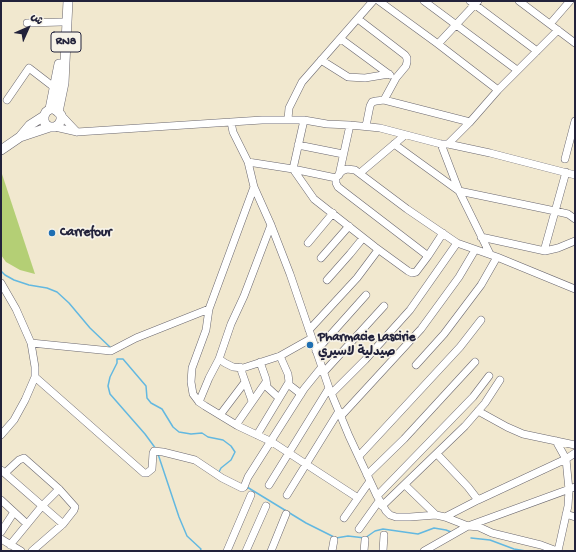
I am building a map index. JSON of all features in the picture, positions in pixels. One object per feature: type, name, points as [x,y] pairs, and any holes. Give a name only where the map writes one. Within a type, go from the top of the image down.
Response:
[{"type":"main road","name":"RN8","points":[[53,113],[55,88],[59,68],[63,1]]},
{"type":"main road","name":"RN8","points":[[53,113],[64,83],[68,1]]},
{"type":"main road","name":"RN8","points":[[53,113],[61,120],[59,124],[53,127]]},
{"type":"main road","points":[[53,113],[44,121],[46,125],[53,127]]},
{"type":"main road","points":[[1,150],[20,137],[30,126],[53,113]]},
{"type":"main road","points":[[20,137],[53,127]]},
{"type":"street","points":[[288,119],[289,108],[302,82],[373,1]]},
{"type":"street","points":[[378,1],[438,44],[498,90]]},
{"type":"street","points":[[424,1],[517,70]]},
{"type":"street","points":[[519,1],[575,43]]},
{"type":"street","points":[[550,24],[570,1]]},
{"type":"street","points":[[438,44],[456,25],[474,2],[537,51]]},
{"type":"street","points":[[358,18],[405,55],[407,62],[393,76],[384,100]]},
{"type":"street","points":[[27,23],[62,22]]},
{"type":"street","points":[[444,144],[470,122],[517,70],[558,30]]},
{"type":"street","points":[[340,39],[393,76]]},
{"type":"street","points":[[321,60],[348,77],[365,78],[393,76]]},
{"type":"street","points":[[7,100],[29,68],[55,88]]},
{"type":"street","points":[[366,126],[372,102],[384,100],[470,122]]},
{"type":"street","points":[[53,113],[77,132]]},
{"type":"street","points":[[53,127],[77,132],[288,119],[326,124],[350,124],[366,126],[490,153],[575,175]]},
{"type":"street","points":[[304,120],[293,169],[314,199],[378,250],[412,273],[416,272],[443,234]]},
{"type":"street","points":[[565,159],[575,121]]},
{"type":"street","points":[[231,122],[236,140],[248,162],[254,187],[290,274],[330,391],[379,501],[390,515],[396,517],[436,515],[445,517],[467,527],[480,527],[492,533],[541,545],[557,551],[572,488],[566,459],[556,441]]},
{"type":"street","points":[[350,124],[336,183],[338,187],[428,256]]},
{"type":"street","points":[[360,173],[405,135]]},
{"type":"street","points":[[394,144],[459,191],[568,214],[575,219]]},
{"type":"street","points":[[444,144],[459,191],[481,237],[493,255]]},
{"type":"street","points":[[298,145],[343,154]]},
{"type":"street","points":[[248,162],[338,177]]},
{"type":"street","points":[[338,177],[347,169],[355,170],[407,209],[457,243],[493,255],[575,289]]},
{"type":"street","points":[[544,251],[566,172]]},
{"type":"street","points":[[254,187],[209,310],[206,330],[192,368],[191,374],[193,394],[199,402],[236,425],[272,442],[358,498]]},
{"type":"street","points":[[308,244],[333,213]]},
{"type":"street","points":[[199,402],[219,359],[231,324],[244,296],[271,225]]},
{"type":"street","points":[[321,258],[349,226]]},
{"type":"street","points":[[481,237],[544,251],[575,241]]},
{"type":"street","points":[[327,280],[363,238]]},
{"type":"street","points":[[269,485],[330,391],[365,360],[410,310],[457,243]]},
{"type":"street","points":[[309,330],[357,278],[378,250]]},
{"type":"street","points":[[287,495],[340,413],[421,329],[459,277],[475,250]]},
{"type":"street","points":[[416,365],[444,334],[481,285],[493,255]]},
{"type":"street","points":[[1,283],[16,309],[31,343],[34,357],[35,377],[14,420],[2,433]]},
{"type":"street","points":[[316,351],[366,295]]},
{"type":"street","points":[[35,377],[144,473],[147,473],[152,469],[152,455],[154,451],[162,452],[195,460],[240,488],[245,485],[301,394],[384,306]]},
{"type":"street","points":[[31,343],[105,351],[111,350],[209,310]]},
{"type":"street","points":[[359,456],[460,347],[481,320]]},
{"type":"street","points":[[219,359],[233,367],[240,367],[280,356],[312,338]]},
{"type":"street","points":[[257,435],[290,379],[280,356]]},
{"type":"street","points":[[260,362],[269,390],[279,398]]},
{"type":"street","points":[[344,518],[358,498],[368,478],[474,362]]},
{"type":"street","points":[[240,367],[252,401]]},
{"type":"street","points":[[359,529],[379,501],[473,397],[489,376]]},
{"type":"street","points":[[379,501],[405,485],[437,454],[478,411],[500,380]]},
{"type":"street","points":[[220,415],[245,382]]},
{"type":"street","points":[[236,425],[266,382]]},
{"type":"street","points":[[288,384],[301,394]]},
{"type":"street","points":[[478,411],[523,434],[575,445]]},
{"type":"street","points":[[445,517],[566,459],[575,453]]},
{"type":"street","points":[[437,454],[478,500]]},
{"type":"street","points":[[32,551],[63,524],[74,510],[74,504],[24,458],[3,472],[63,524]]},
{"type":"street","points":[[405,485],[436,515]]},
{"type":"street","points":[[424,551],[467,527],[572,488]]},
{"type":"street","points":[[10,545],[42,506],[59,489]]},
{"type":"street","points":[[227,551],[251,495]]},
{"type":"street","points":[[1,500],[27,524]]},
{"type":"street","points":[[246,551],[266,506]]},
{"type":"street","points":[[1,532],[14,512]]},
{"type":"street","points":[[271,551],[286,514]]},
{"type":"street","points":[[566,514],[575,517]]},
{"type":"street","points":[[383,551],[384,535]]},
{"type":"street","points":[[1,540],[21,551]]},
{"type":"street","points":[[332,551],[334,540]]},
{"type":"street","points":[[364,551],[365,540]]},
{"type":"green space","points":[[1,171],[35,274],[20,270],[6,262],[1,255]]},
{"type":"waterway","points":[[1,271],[14,280],[57,292],[69,303],[90,328],[111,348]]},
{"type":"waterway","points":[[156,449],[110,394],[108,386],[110,377],[117,363],[117,359],[123,359],[146,386],[147,398],[151,403],[162,409],[173,427],[179,432],[191,434],[202,433],[208,437],[223,440],[231,446],[235,452],[231,460],[221,468],[219,472]]},
{"type":"waterway","points":[[158,454],[179,517],[187,536],[201,549],[200,551]]},
{"type":"waterway","points":[[247,487],[306,523],[336,538],[348,536],[365,538],[375,531],[383,529],[418,534],[434,528],[451,532]]},
{"type":"waterway","points":[[471,538],[490,540],[514,549],[526,551]]},
{"type":"place","name":"Carrefour","points":[[52,233]]},
{"type":"place","name":"Pharmacie Lascirie صيدلية لاسيري","points":[[310,345]]}]
